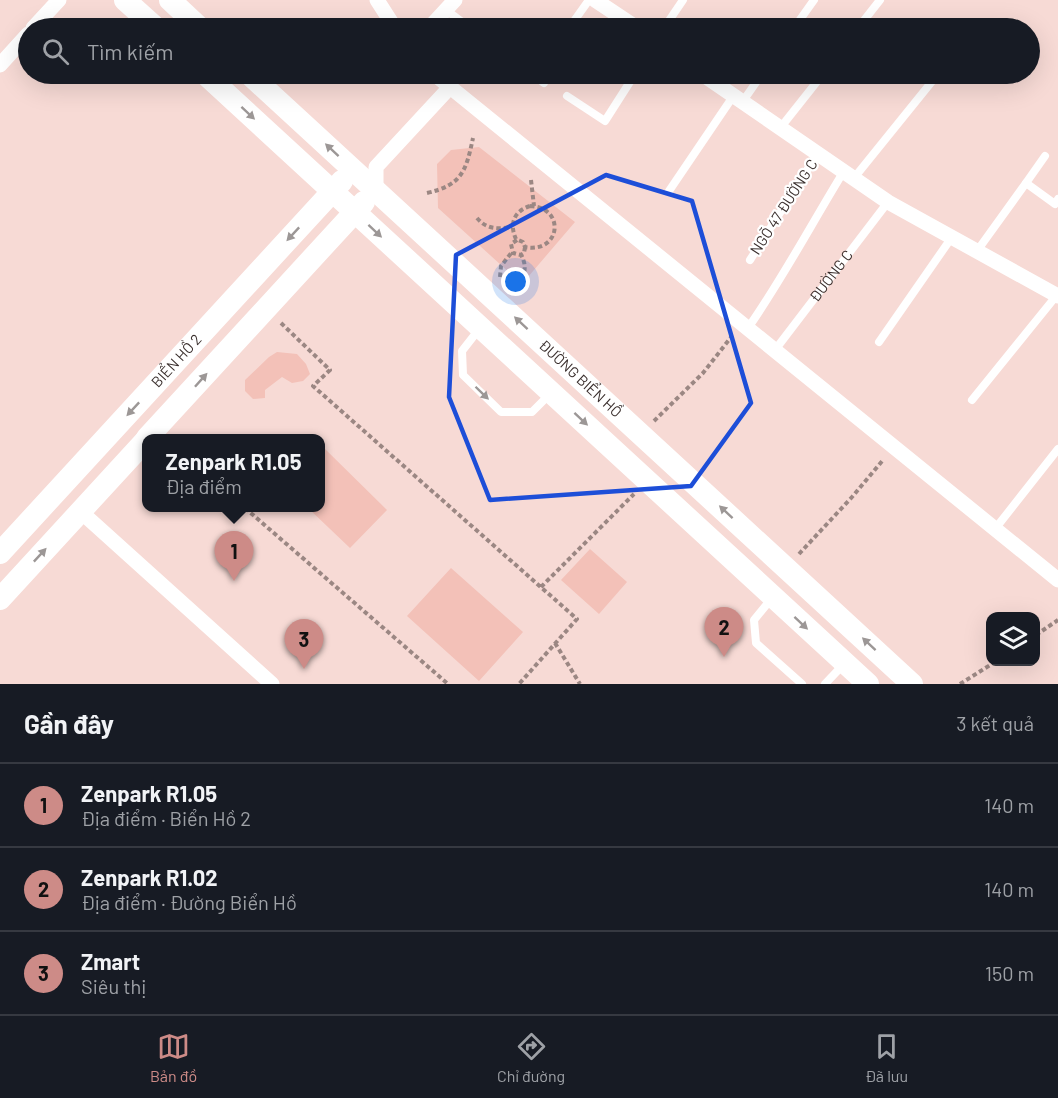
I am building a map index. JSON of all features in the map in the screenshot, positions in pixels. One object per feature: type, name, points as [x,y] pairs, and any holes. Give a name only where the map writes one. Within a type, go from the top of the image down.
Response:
[{"type":"street","points":[[42,18],[59,0]]},
{"type":"street","points":[[125,0],[145,18]]},
{"type":"street","points":[[170,0],[189,18]]},
{"type":"street","points":[[377,0],[388,18]]},
{"type":"street","points":[[604,2],[624,18]]},
{"type":"street","points":[[438,18],[450,5]]},
{"type":"street","points":[[0,65],[18,45]]},
{"type":"street","name":"ĐƯỜNG BIỂN HỒ","points":[[216,84],[868,684]]},
{"type":"street","name":"ĐƯỜNG BIỂN HỒ","points":[[260,84],[353,169],[376,178],[912,684]]},
{"type":"street","points":[[448,84],[1058,580]]},
{"type":"street","points":[[717,84],[888,202],[1058,295]]},
{"type":"street","points":[[376,178],[451,86]]},
{"type":"street","name":"BIỂN HỒ 2","points":[[0,553],[353,169]]},
{"type":"street","name":"BIỂN HỒ 2","points":[[152,434],[355,212],[376,178]]},
{"type":"street","name":"BIỂN HỒ 2","points":[[0,598],[142,444]]},
{"type":"street","points":[[80,511],[272,684]]},
{"type":"lane","points":[[576,18],[588,0]]},
{"type":"lane","points":[[671,18],[683,0]]},
{"type":"lane","points":[[801,18],[814,0]]},
{"type":"lane","points":[[866,18],[880,0]]},
{"type":"lane","points":[[450,5],[461,18]]},
{"type":"lane","points":[[567,96],[605,121],[629,84]]},
{"type":"lane","points":[[669,192],[739,98],[752,84]]},
{"type":"lane","points":[[781,127],[815,84]]},
{"type":"lane","points":[[748,328],[774,291],[794,253],[849,175],[929,84]]},
{"type":"lane","name":"NGÕ 47 ĐƯỜNG C","points":[[750,260],[818,153]]},
{"type":"lane","points":[[977,251],[1045,156]]},
{"type":"lane","points":[[1026,183],[1055,204],[1058,199]]},
{"type":"lane","name":"ĐƯỜNG C","points":[[775,350],[888,202]]},
{"type":"lane","points":[[879,342],[952,237]]},
{"type":"lane","points":[[972,400],[1058,295]]},
{"type":"lane","points":[[481,327],[462,351],[463,375],[501,412],[532,412],[551,392]]},
{"type":"lane","points":[[995,529],[1058,449]]},
{"type":"lane","points":[[773,597],[754,621],[756,643],[802,684]]},
{"type":"lane","points":[[825,684],[845,663]]},
{"type":"path","points":[[427,193],[449,187],[460,179],[466,168],[473,138]]},
{"type":"path","points":[[531,180],[534,206]]},
{"type":"path","points":[[521,255],[525,247],[513,232],[514,218],[523,208],[534,206],[544,208],[549,212],[555,225],[555,232],[547,244],[541,247],[525,247]]},
{"type":"path","points":[[477,218],[484,225],[492,228],[512,227]]},
{"type":"path","points":[[500,279],[501,266],[512,252],[511,244],[518,240]]},
{"type":"path","points":[[512,252],[521,255]]},
{"type":"path","points":[[513,291],[523,277],[525,269],[521,255]]},
{"type":"path","points":[[281,323],[330,370],[313,386],[577,619],[519,684]]},
{"type":"path","points":[[654,421],[703,373],[733,335]]},
{"type":"path","points":[[800,554],[885,457]]},
{"type":"path","points":[[541,587],[634,494]]},
{"type":"path","points":[[251,512],[448,684]]},
{"type":"path","points":[[1040,632],[1058,620]]},
{"type":"path","points":[[555,643],[580,684]]},
{"type":"path","points":[[960,684],[989,666]]},
{"type":"highlighted area","points":[[606,175],[692,201],[751,403],[691,486],[490,500],[449,397],[456,255]]},
{"type":"shaded area","points":[[479,147],[575,222],[522,284],[438,208],[437,164],[451,150]]},
{"type":"shaded area","points":[[277,352],[297,354],[306,364],[310,374],[303,381],[292,383],[282,377],[265,390],[265,398],[253,399],[245,391],[245,380]]},
{"type":"shaded area","points":[[325,449],[387,510],[350,548],[312,512],[325,512]]},
{"type":"shaded area","points":[[590,549],[627,582],[599,614],[561,580]]},
{"type":"shaded area","points":[[451,568],[523,632],[479,681],[407,616]]},
{"type":"place","name":"Zenpark R1.05","points":[[234,581]]},
{"type":"place","name":"Zenpark R1.02","points":[[724,657]]},
{"type":"place","name":"Zmart","points":[[304,669]]}]
